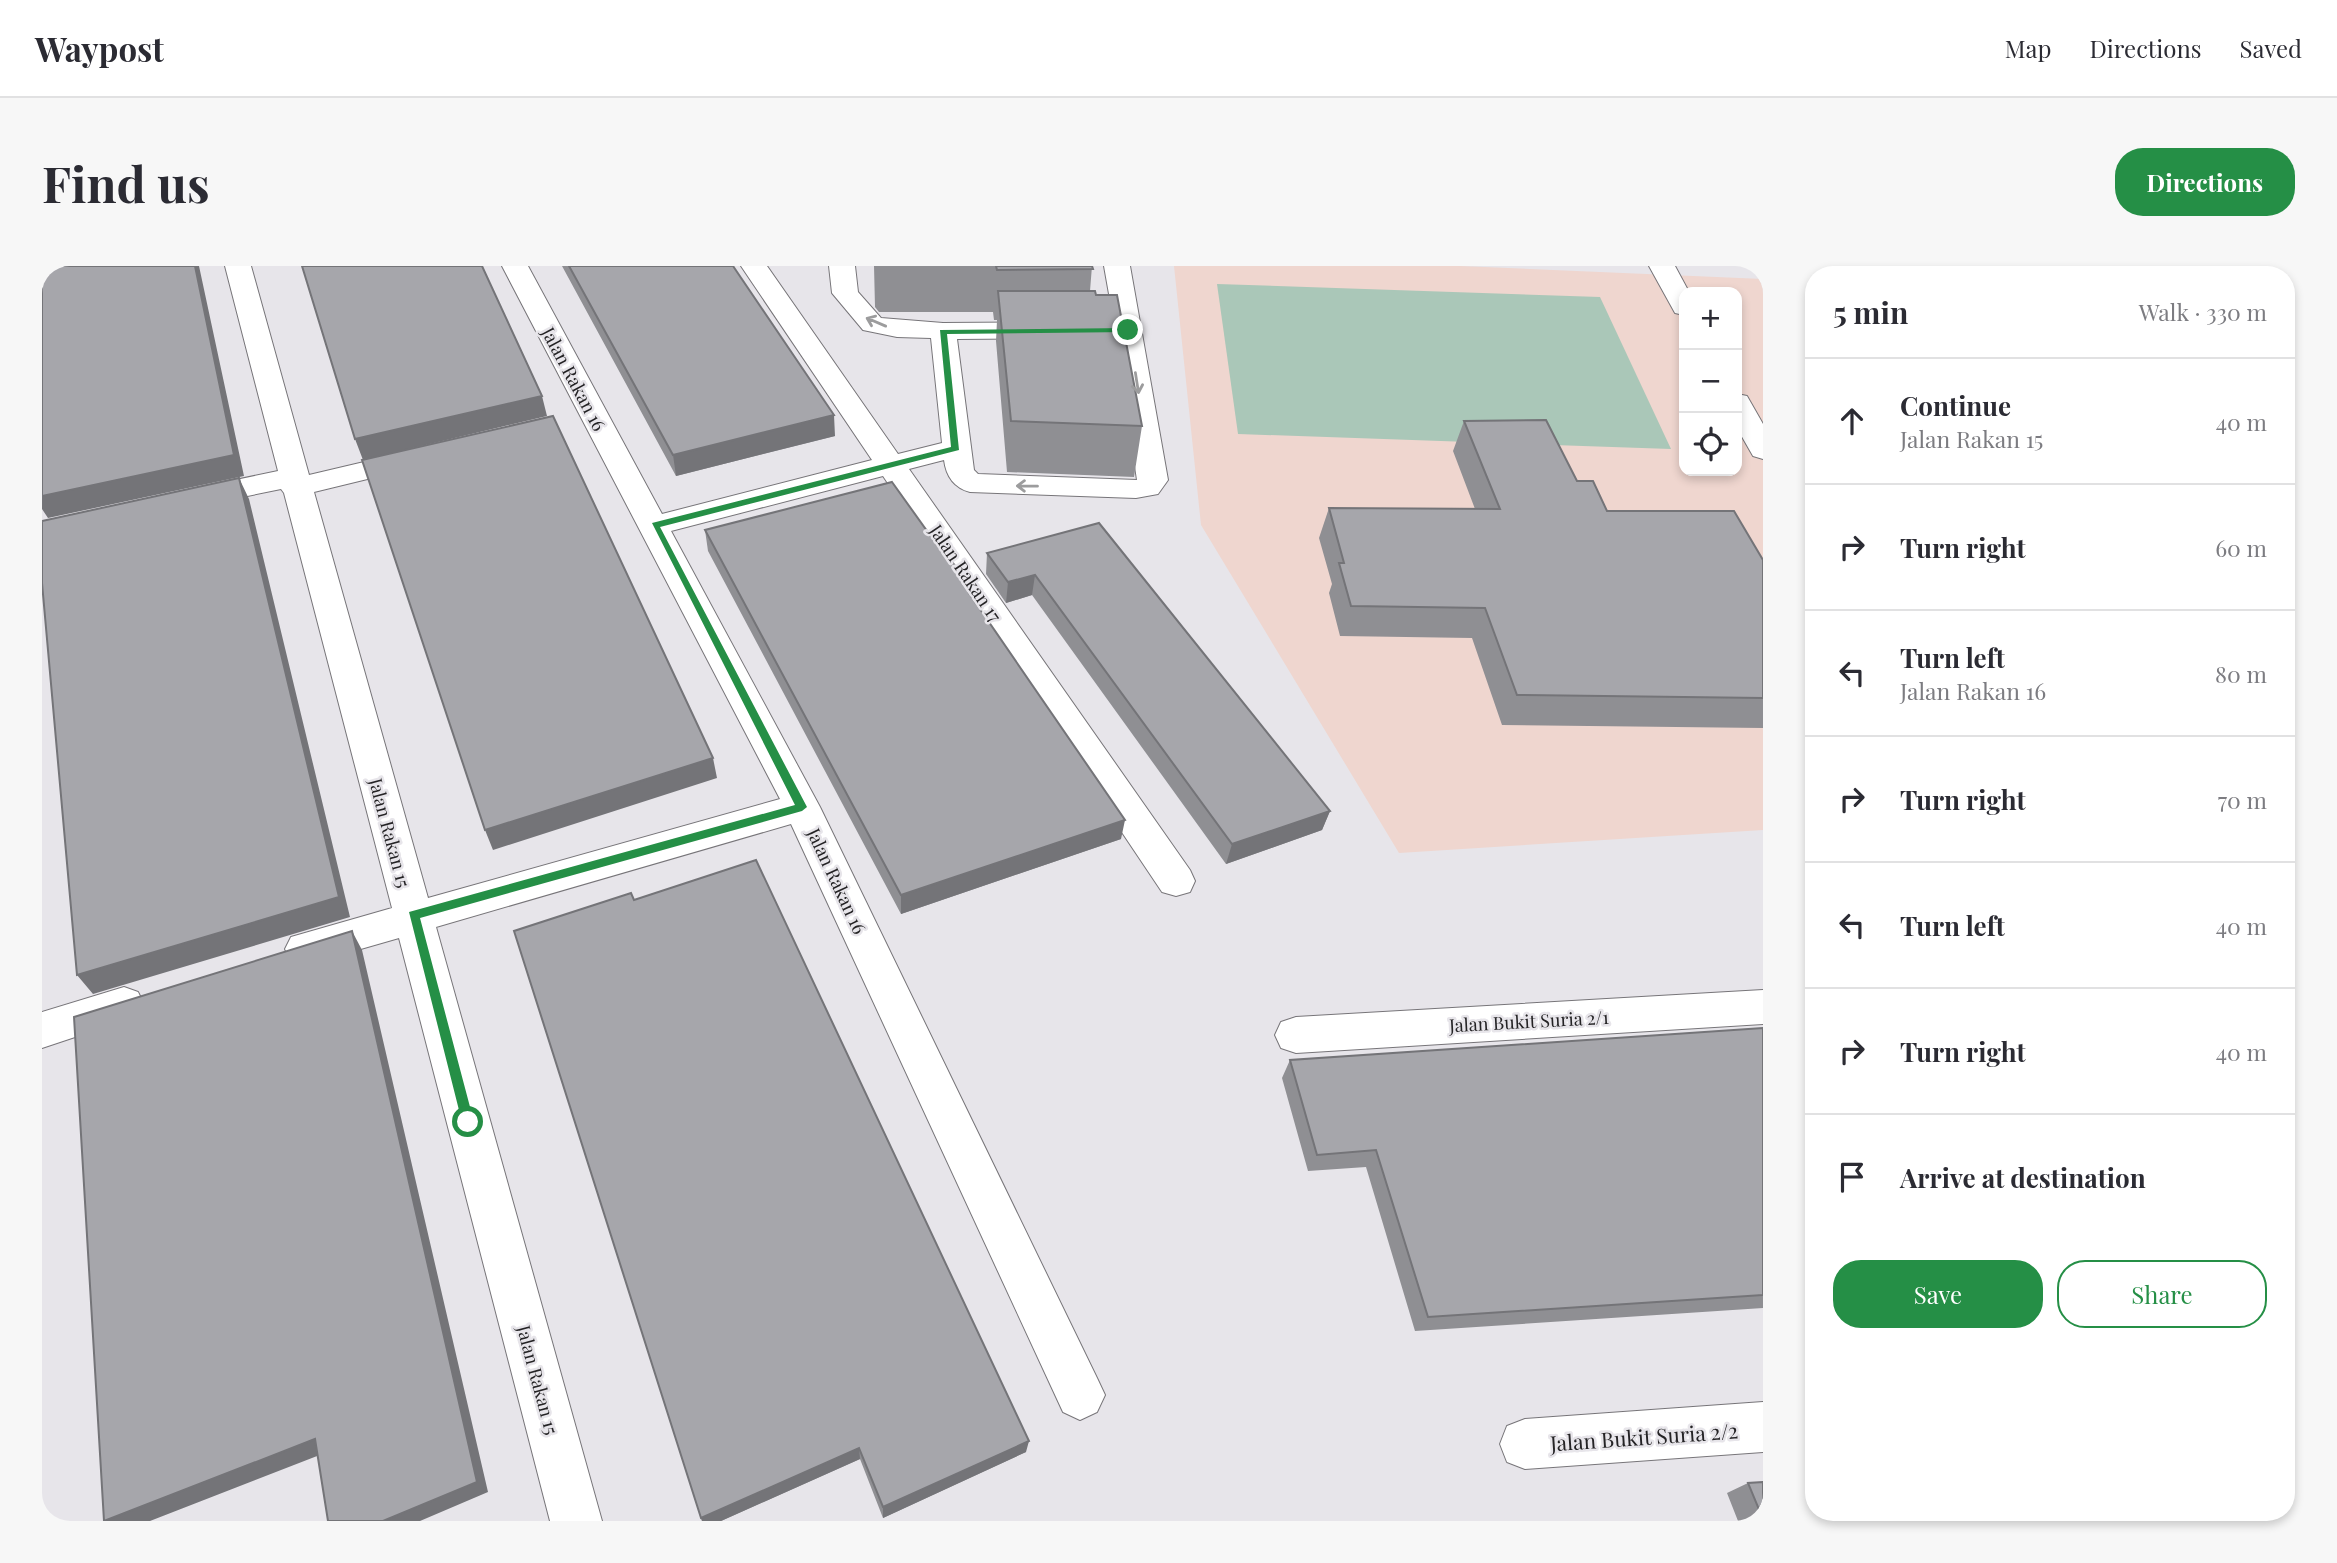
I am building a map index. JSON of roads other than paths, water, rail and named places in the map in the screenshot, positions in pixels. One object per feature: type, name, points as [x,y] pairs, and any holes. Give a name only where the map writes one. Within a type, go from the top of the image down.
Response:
[{"type":"street","name":"Jalan Rakan 15","points":[[238,266],[576,1521]]},
{"type":"street","name":"Jalan Rakan 16","points":[[516,266],[579,420],[655,525],[802,807],[1080,1395]]},
{"type":"street","name":"Jalan Rakan 17","points":[[754,266],[1176,881]]},
{"type":"street","points":[[842,266],[845,293],[872,324],[897,329],[943,331],[1128,330]]},
{"type":"street","points":[[943,331],[960,472],[970,483],[1147,487],[1153,480],[1117,266]]},
{"type":"street","points":[[1662,266],[1679,298]]},
{"type":"street","points":[[1742,411],[1763,450]]},
{"type":"street","points":[[655,525],[956,448]]},
{"type":"street","points":[[161,506],[444,452]]},
{"type":"street","points":[[267,960],[413,916],[802,807]]},
{"type":"street","points":[[42,1030],[161,993]]},
{"type":"street","name":"Jalan Bukit Suria 2/1","points":[[1296,1035],[1763,1007]]},
{"type":"street","name":"Jalan Bukit Suria 2/2","points":[[1525,1444],[1763,1427]]}]
